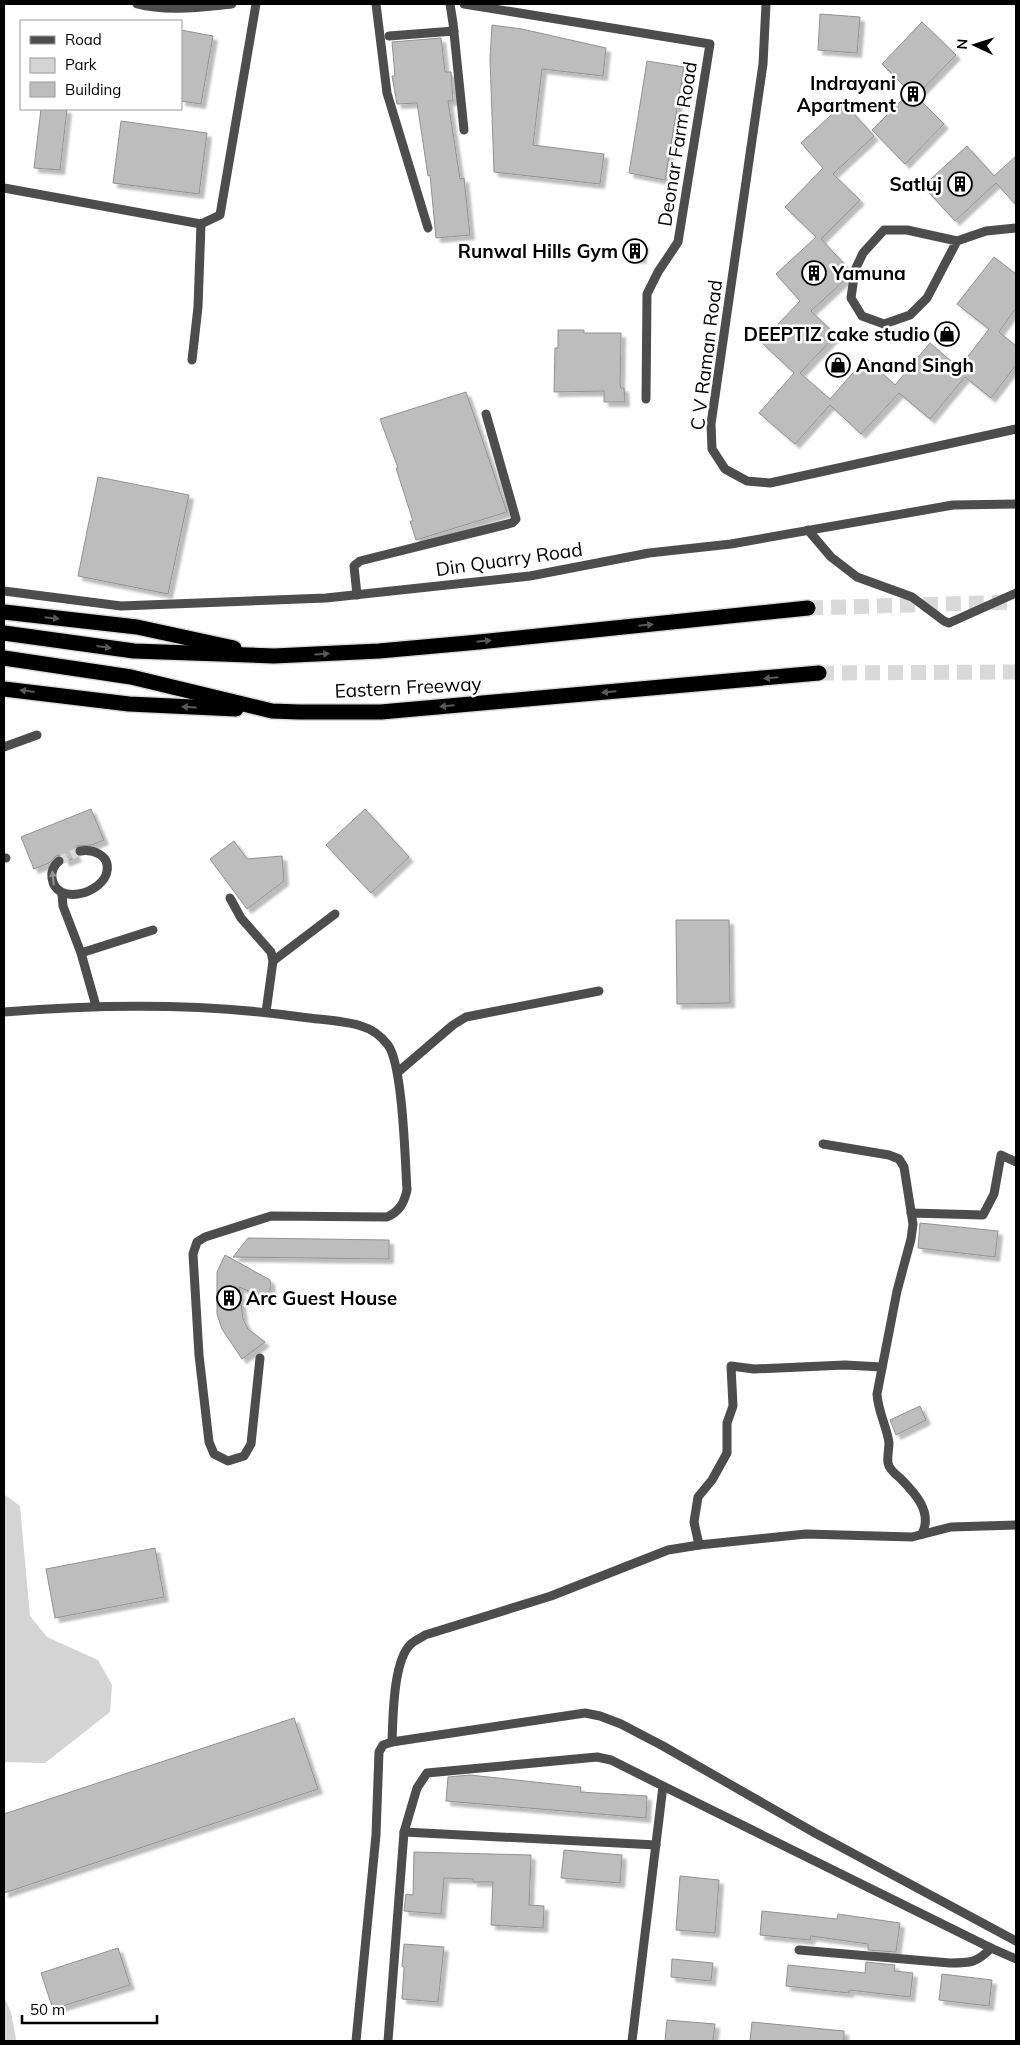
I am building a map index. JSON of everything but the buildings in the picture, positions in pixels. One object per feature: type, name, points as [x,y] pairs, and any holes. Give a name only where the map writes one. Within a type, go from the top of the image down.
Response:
[{"type":"highway","name":"Eastern Freeway","points":[[4,633],[134,651],[274,656],[379,651],[808,608]]},
{"type":"highway","points":[[4,612],[137,627],[274,656]]},
{"type":"highway","name":"Eastern Freeway","points":[[4,658],[131,677],[272,711],[382,712],[819,673]]},
{"type":"highway","points":[[4,689],[129,704],[272,711]]},
{"type":"street","points":[[137,4],[189,8],[232,4]]},
{"type":"street","points":[[4,188],[201,224],[220,215],[256,4]]},
{"type":"street","points":[[376,4],[387,94],[428,228]]},
{"type":"street","points":[[450,4],[464,130]]},
{"type":"street","name":"Deonar Farm Road","points":[[464,4],[710,44],[678,242],[658,272],[647,294],[646,399]]},
{"type":"street","name":"C V Raman Road","points":[[766,4],[763,64],[711,424],[712,449],[725,468],[747,481],[770,483],[1016,429]]},
{"type":"street","points":[[389,36],[454,31]]},
{"type":"street","points":[[192,360],[198,307],[201,224]]},
{"type":"street","points":[[957,241],[927,298],[910,315],[884,324],[862,316],[851,298],[855,270],[863,253],[884,230],[907,230],[957,241],[986,231],[1016,228]]},
{"type":"street","points":[[357,595],[354,566],[360,561],[512,523],[516,519],[486,414]]},
{"type":"street","name":"Din Quarry Road","points":[[4,591],[121,606],[326,598],[530,576],[649,553],[731,544],[953,505],[1016,504]]},
{"type":"street","points":[[808,530],[830,557],[858,577],[912,597],[949,623],[1016,593]]},
{"type":"street","points":[[4,748],[37,735]]},
{"type":"street","points":[[59,861],[52,874],[56,890],[62,894],[72,895],[95,887],[104,880],[107,871],[103,857],[96,852],[80,851]]},
{"type":"street","points":[[62,894],[63,906],[81,953],[96,1006]]},
{"type":"street","points":[[230,898],[241,918],[271,952],[273,961],[266,1012]]},
{"type":"street","points":[[273,961],[334,914]]},
{"type":"street","points":[[81,953],[153,930]]},
{"type":"street","points":[[398,1072],[453,1025],[466,1017],[599,991]]},
{"type":"street","points":[[4,1012],[96,1006],[189,1007],[266,1012],[361,1026],[378,1034],[389,1047],[398,1072],[407,1190],[402,1207],[395,1214],[387,1217],[271,1216],[205,1237],[197,1242],[193,1254],[200,1355],[209,1442],[214,1454],[228,1461],[244,1456],[251,1444],[260,1358]]},
{"type":"street","points":[[823,1144],[889,1155],[899,1159],[907,1177],[913,1224],[911,1240],[897,1291],[877,1394],[877,1405],[889,1442],[888,1462],[892,1470],[914,1492],[925,1512],[926,1527],[922,1534]]},
{"type":"street","points":[[911,1213],[983,1215],[994,1194],[1001,1155],[1016,1162]]},
{"type":"street","points":[[699,1545],[694,1522],[698,1497],[712,1480],[727,1453],[727,1423],[733,1406],[731,1366],[754,1369],[845,1365],[882,1367]]},
{"type":"street","points":[[392,1742],[393,1704],[400,1666],[410,1644],[425,1635],[551,1596],[668,1550],[806,1534],[912,1537],[951,1527],[1016,1525]]},
{"type":"street","points":[[356,2041],[376,1835],[379,1752],[383,1745],[392,1742],[585,1713],[600,1716],[621,1724],[664,1746],[815,1833],[1016,1942]]},
{"type":"street","points":[[388,2041],[404,1832],[417,1788],[427,1773],[597,1757],[612,1760],[1016,1959]]},
{"type":"street","points":[[632,2041],[663,1786]]},
{"type":"street","points":[[404,1832],[656,1845]]},
{"type":"street","points":[[799,1950],[926,1962],[968,1963],[980,1960],[991,1948]]},
{"type":"green space","points":[[4,1494],[20,1506],[30,1616],[47,1637],[98,1660],[112,1685],[110,1712],[45,1763],[4,1762]]},
{"type":"green space","points":[[4,1996],[11,2013],[15,2041],[4,2041]]},
{"type":"tunnel","points":[[808,608],[1016,602]]},
{"type":"tunnel","points":[[819,673],[1016,672]]},
{"type":"tunnel","points":[[59,861],[80,851]]},
{"type":"place","name":"Indrayani Apartment","points":[[913,94]]},
{"type":"place","name":"Satluj","points":[[960,184]]},
{"type":"place","name":"Runwal Hills Gym","points":[[635,251]]},
{"type":"place","name":"Yamuna","points":[[814,273]]},
{"type":"place","name":"DEEPTIZ cake studio","points":[[947,334]]},
{"type":"place","name":"Anand Singh","points":[[838,365]]},
{"type":"place","name":"Arc Guest House","points":[[229,1298]]}]
